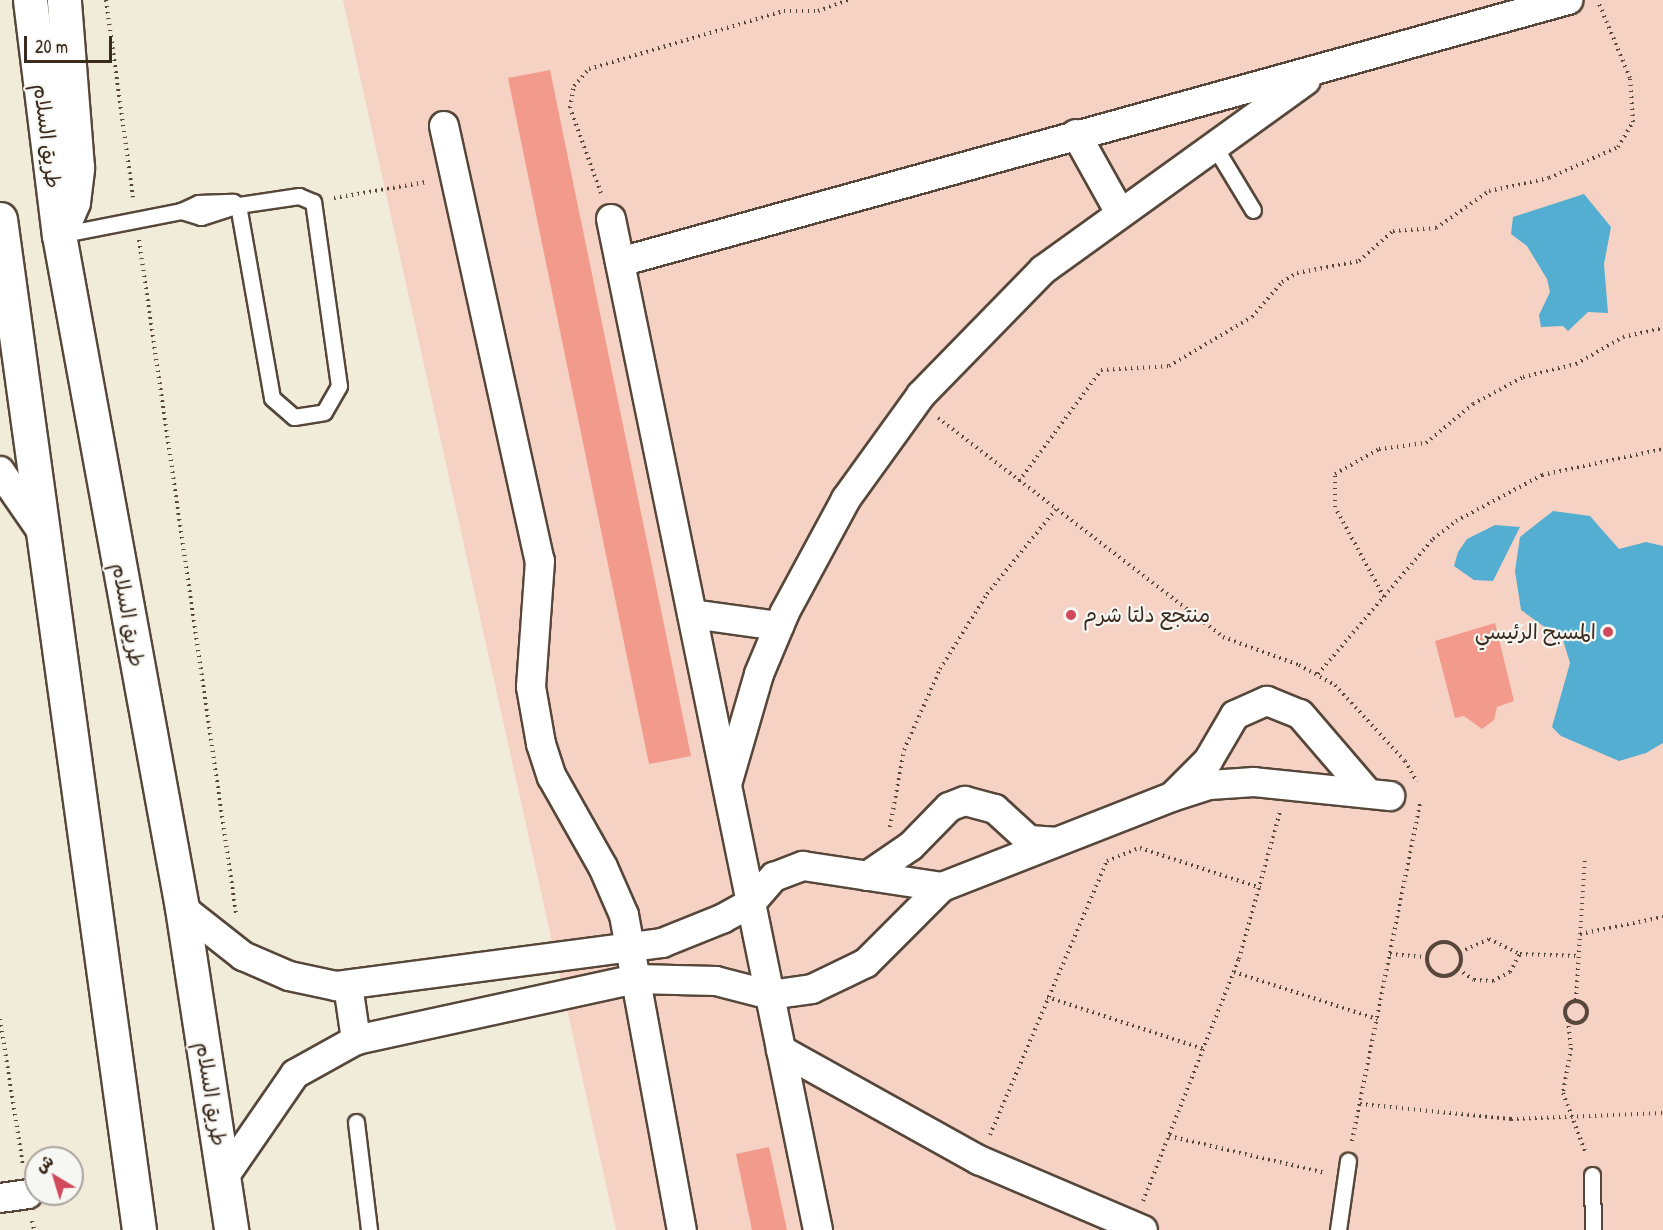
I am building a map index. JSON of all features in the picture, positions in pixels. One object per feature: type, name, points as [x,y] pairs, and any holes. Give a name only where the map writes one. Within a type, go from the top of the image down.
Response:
[{"type":"main road","name":"طريق السلام","points":[[30,0],[59,235],[182,908],[231,1230]]},
{"type":"main road","points":[[59,235],[73,202],[76,167],[64,0]]},
{"type":"main road","points":[[0,219],[38,526],[139,1230]]},
{"type":"street","points":[[620,262],[1076,134],[1322,69],[1568,0]]},
{"type":"street","points":[[727,784],[779,626],[846,499],[921,395],[1000,309],[1119,211],[1322,69]]},
{"type":"street","points":[[444,126],[540,561],[531,687],[541,744],[552,777],[614,890],[631,950],[682,1230]]},
{"type":"street","points":[[1076,134],[1119,211]]},
{"type":"street","points":[[611,219],[818,1230]]},
{"type":"street","points":[[0,471],[38,526]]},
{"type":"street","points":[[692,614],[779,626]]},
{"type":"street","points":[[224,1177],[295,1074],[356,1040],[636,979],[716,981],[770,994],[812,989],[850,974],[942,886],[1172,797],[1210,785],[1286,782],[1379,794],[1300,714],[1267,701],[1235,715],[1208,761],[1172,797]]},
{"type":"street","points":[[878,870],[942,812],[965,801],[995,809],[1029,840],[1055,842]]},
{"type":"street","points":[[182,908],[221,942],[266,967],[312,982],[348,985],[631,950],[692,933],[751,903],[774,878],[803,866],[878,870],[942,886]]},
{"type":"street","points":[[348,985],[356,1040]]},
{"type":"street","points":[[781,1050],[979,1160],[1138,1228]]},
{"type":"street","points":[[0,1198],[24,1195]]},
{"type":"lane","points":[[1213,144],[1253,210]]},
{"type":"lane","points":[[59,235],[181,211],[218,199],[238,205],[299,196],[312,202],[339,386],[329,406],[310,417],[281,410],[272,398],[238,205]]},
{"type":"lane","points":[[356,1122],[369,1230]]},
{"type":"lane","points":[[1338,1230],[1348,1161]]},
{"type":"lane","points":[[1592,1175],[1593,1230]]},
{"type":"path","points":[[106,0],[237,921]]},
{"type":"path","points":[[611,219],[570,108],[574,86],[589,69],[784,11],[818,11],[849,0]]},
{"type":"path","points":[[1019,481],[1101,370],[1169,366],[1252,317],[1282,282],[1297,273],[1359,261],[1392,231],[1436,228],[1489,191],[1549,178],[1618,147],[1633,122],[1630,78],[1598,0]]},
{"type":"path","points":[[312,202],[456,177]]},
{"type":"path","points":[[1384,597],[1335,507],[1335,474],[1379,449],[1426,442],[1473,404],[1523,377],[1576,364],[1623,337],[1663,328]]},
{"type":"path","points":[[1318,674],[1433,539],[1504,492],[1542,475],[1663,449]]},
{"type":"path","points":[[878,870],[897,777],[921,709],[987,594],[1056,509]]},
{"type":"path","points":[[1138,1228],[1169,1136],[1234,972],[1261,888],[1286,782]]},
{"type":"path","points":[[979,1160],[1100,869],[1116,855],[1140,848],[1261,888]]},
{"type":"path","points":[[1576,1000],[1584,858]]},
{"type":"path","points":[[1580,934],[1663,917]]},
{"type":"path","points":[[1460,952],[1490,939],[1520,954],[1579,956]]},
{"type":"path","points":[[1427,957],[1437,944],[1454,945],[1460,952],[1458,969]]},
{"type":"path","points":[[1390,954],[1427,957]]},
{"type":"path","points":[[1458,969],[1474,980],[1493,981],[1510,972],[1520,954]]},
{"type":"path","points":[[1427,957],[1434,973],[1443,976],[1458,969]]},
{"type":"path","points":[[1234,972],[1377,1019]]},
{"type":"path","points":[[1047,997],[1203,1049]]},
{"type":"path","points":[[1576,1000],[1565,1008],[1570,1048],[1562,1081],[1592,1175]]},
{"type":"path","points":[[1568,1020],[1582,1021],[1586,1015],[1587,1008],[1576,1000]]},
{"type":"path","points":[[0,1019],[24,1169]]},
{"type":"path","points":[[1360,1104],[1511,1119],[1663,1113]]},
{"type":"path","points":[[1169,1136],[1346,1178]]},
{"type":"path","points":[[30,1206],[34,1230]]},
{"type":"shaded area","name":"منتجع دلتا شرم","points":[[343,0],[1663,0],[1663,1230],[616,1230]]},
{"type":"water","points":[[1584,194],[1611,227],[1604,264],[1608,313],[1588,312],[1568,331],[1563,326],[1541,327],[1539,315],[1550,292],[1547,279],[1527,246],[1511,234],[1513,217]]},
{"type":"water","name":"المسبح الرئيسي","points":[[1553,511],[1590,516],[1619,549],[1646,542],[1663,546],[1663,743],[1646,753],[1619,761],[1561,736],[1552,727],[1570,663],[1563,640],[1521,610],[1515,571],[1520,537]]},
{"type":"water","points":[[1495,525],[1520,527],[1493,581],[1474,580],[1454,566],[1458,552],[1467,539]]},
{"type":"building","points":[[550,70],[691,756],[649,764],[508,78]]},
{"type":"building","points":[[1495,623],[1514,701],[1497,707],[1494,720],[1482,729],[1464,716],[1455,718],[1435,641]]},
{"type":"building","points":[[769,1147],[787,1230],[752,1230],[736,1154]]},
{"type":"place","name":"منتجع دلتا شرم","points":[[1071,615]]},
{"type":"place","name":"المسبح الرئيسي","points":[[1608,632]]}]
